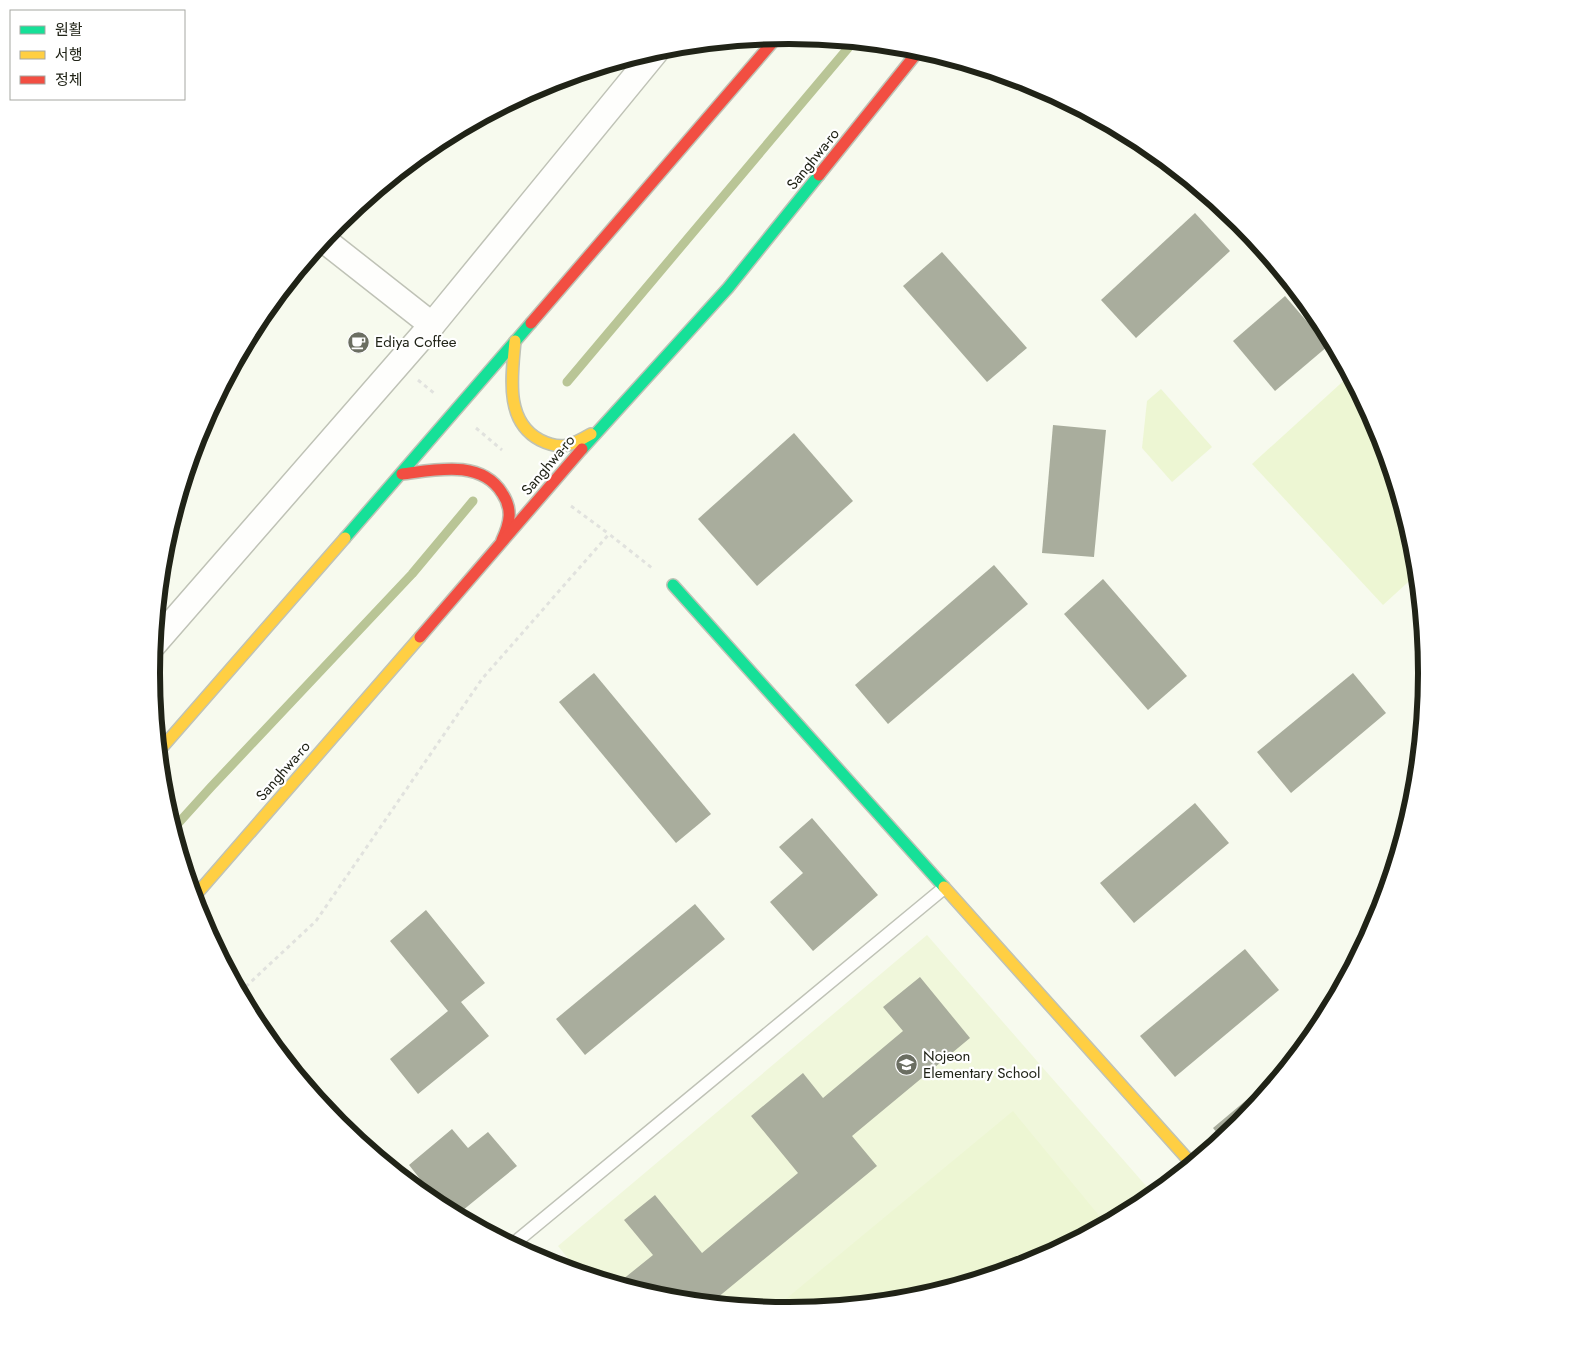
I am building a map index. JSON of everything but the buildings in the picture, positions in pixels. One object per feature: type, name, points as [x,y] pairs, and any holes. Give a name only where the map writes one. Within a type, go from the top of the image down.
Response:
[{"type":"main road","points":[[165,744],[402,474],[771,44]]},
{"type":"main road","name":"Sanghwa-ro","points":[[200,891],[596,432],[728,288],[914,56]]},
{"type":"main road","points":[[515,341],[512,382],[514,408],[526,431],[536,439],[559,448],[571,445],[596,432]]},
{"type":"main road","points":[[402,474],[443,469],[469,469],[493,478],[502,488],[511,510],[510,523],[499,546]]},
{"type":"main road","points":[[673,585],[1188,1159]]},
{"type":"street","points":[[162,632],[432,325],[649,60]]},
{"type":"street","points":[[329,244],[432,325]]},
{"type":"lane","points":[[518,1240],[944,888]]},
{"type":"path","points":[[245,988],[316,921],[482,679],[609,534],[673,585]]},
{"type":"shaded area","points":[[1345,379],[1371,432],[1385,471],[1407,550],[1411,579],[1383,605],[1252,464]]},
{"type":"shaded area","points":[[1161,389],[1212,447],[1172,482],[1142,448],[1147,401]]},
{"type":"shaded area","name":"Nojeon Elementary School","points":[[927,935],[1149,1189],[1104,1218],[1068,1237],[992,1269],[912,1290],[872,1297],[831,1301],[748,1301],[707,1297],[667,1290],[627,1281],[572,1263],[558,1246]]},
{"type":"shaded area","points":[[1013,1111],[1102,1219],[1030,1254],[992,1269],[952,1281],[872,1297],[831,1301],[782,1302]]},
{"type":"waterway","points":[[567,382],[849,47]]},
{"type":"waterway","points":[[179,823],[412,574],[473,501]]},
{"type":"traffic: fast","points":[[582,449],[728,288],[819,175]]},
{"type":"traffic: fast","points":[[345,538],[531,323]]},
{"type":"traffic: fast","points":[[673,585],[944,887]]},
{"type":"traffic: slow","points":[[515,341],[512,382],[513,396],[515,409],[520,421],[528,432],[540,440],[561,446],[572,444],[591,434]]},
{"type":"traffic: slow","points":[[165,744],[345,538]]},
{"type":"traffic: slow","points":[[200,891],[420,637]]},
{"type":"traffic: slow","points":[[944,887],[1188,1159]]},
{"type":"traffic: jam","points":[[531,323],[771,44]]},
{"type":"traffic: jam","points":[[819,175],[914,56]]},
{"type":"traffic: jam","points":[[420,637],[582,449]]},
{"type":"traffic: jam","points":[[402,474],[456,469],[482,475],[493,482],[502,493],[509,510],[507,528],[502,540]]},
{"type":"place","name":"Ediya Coffee","points":[[359,342]]},
{"type":"place","name":"Nojeon Elementary School","points":[[907,1065]]}]
